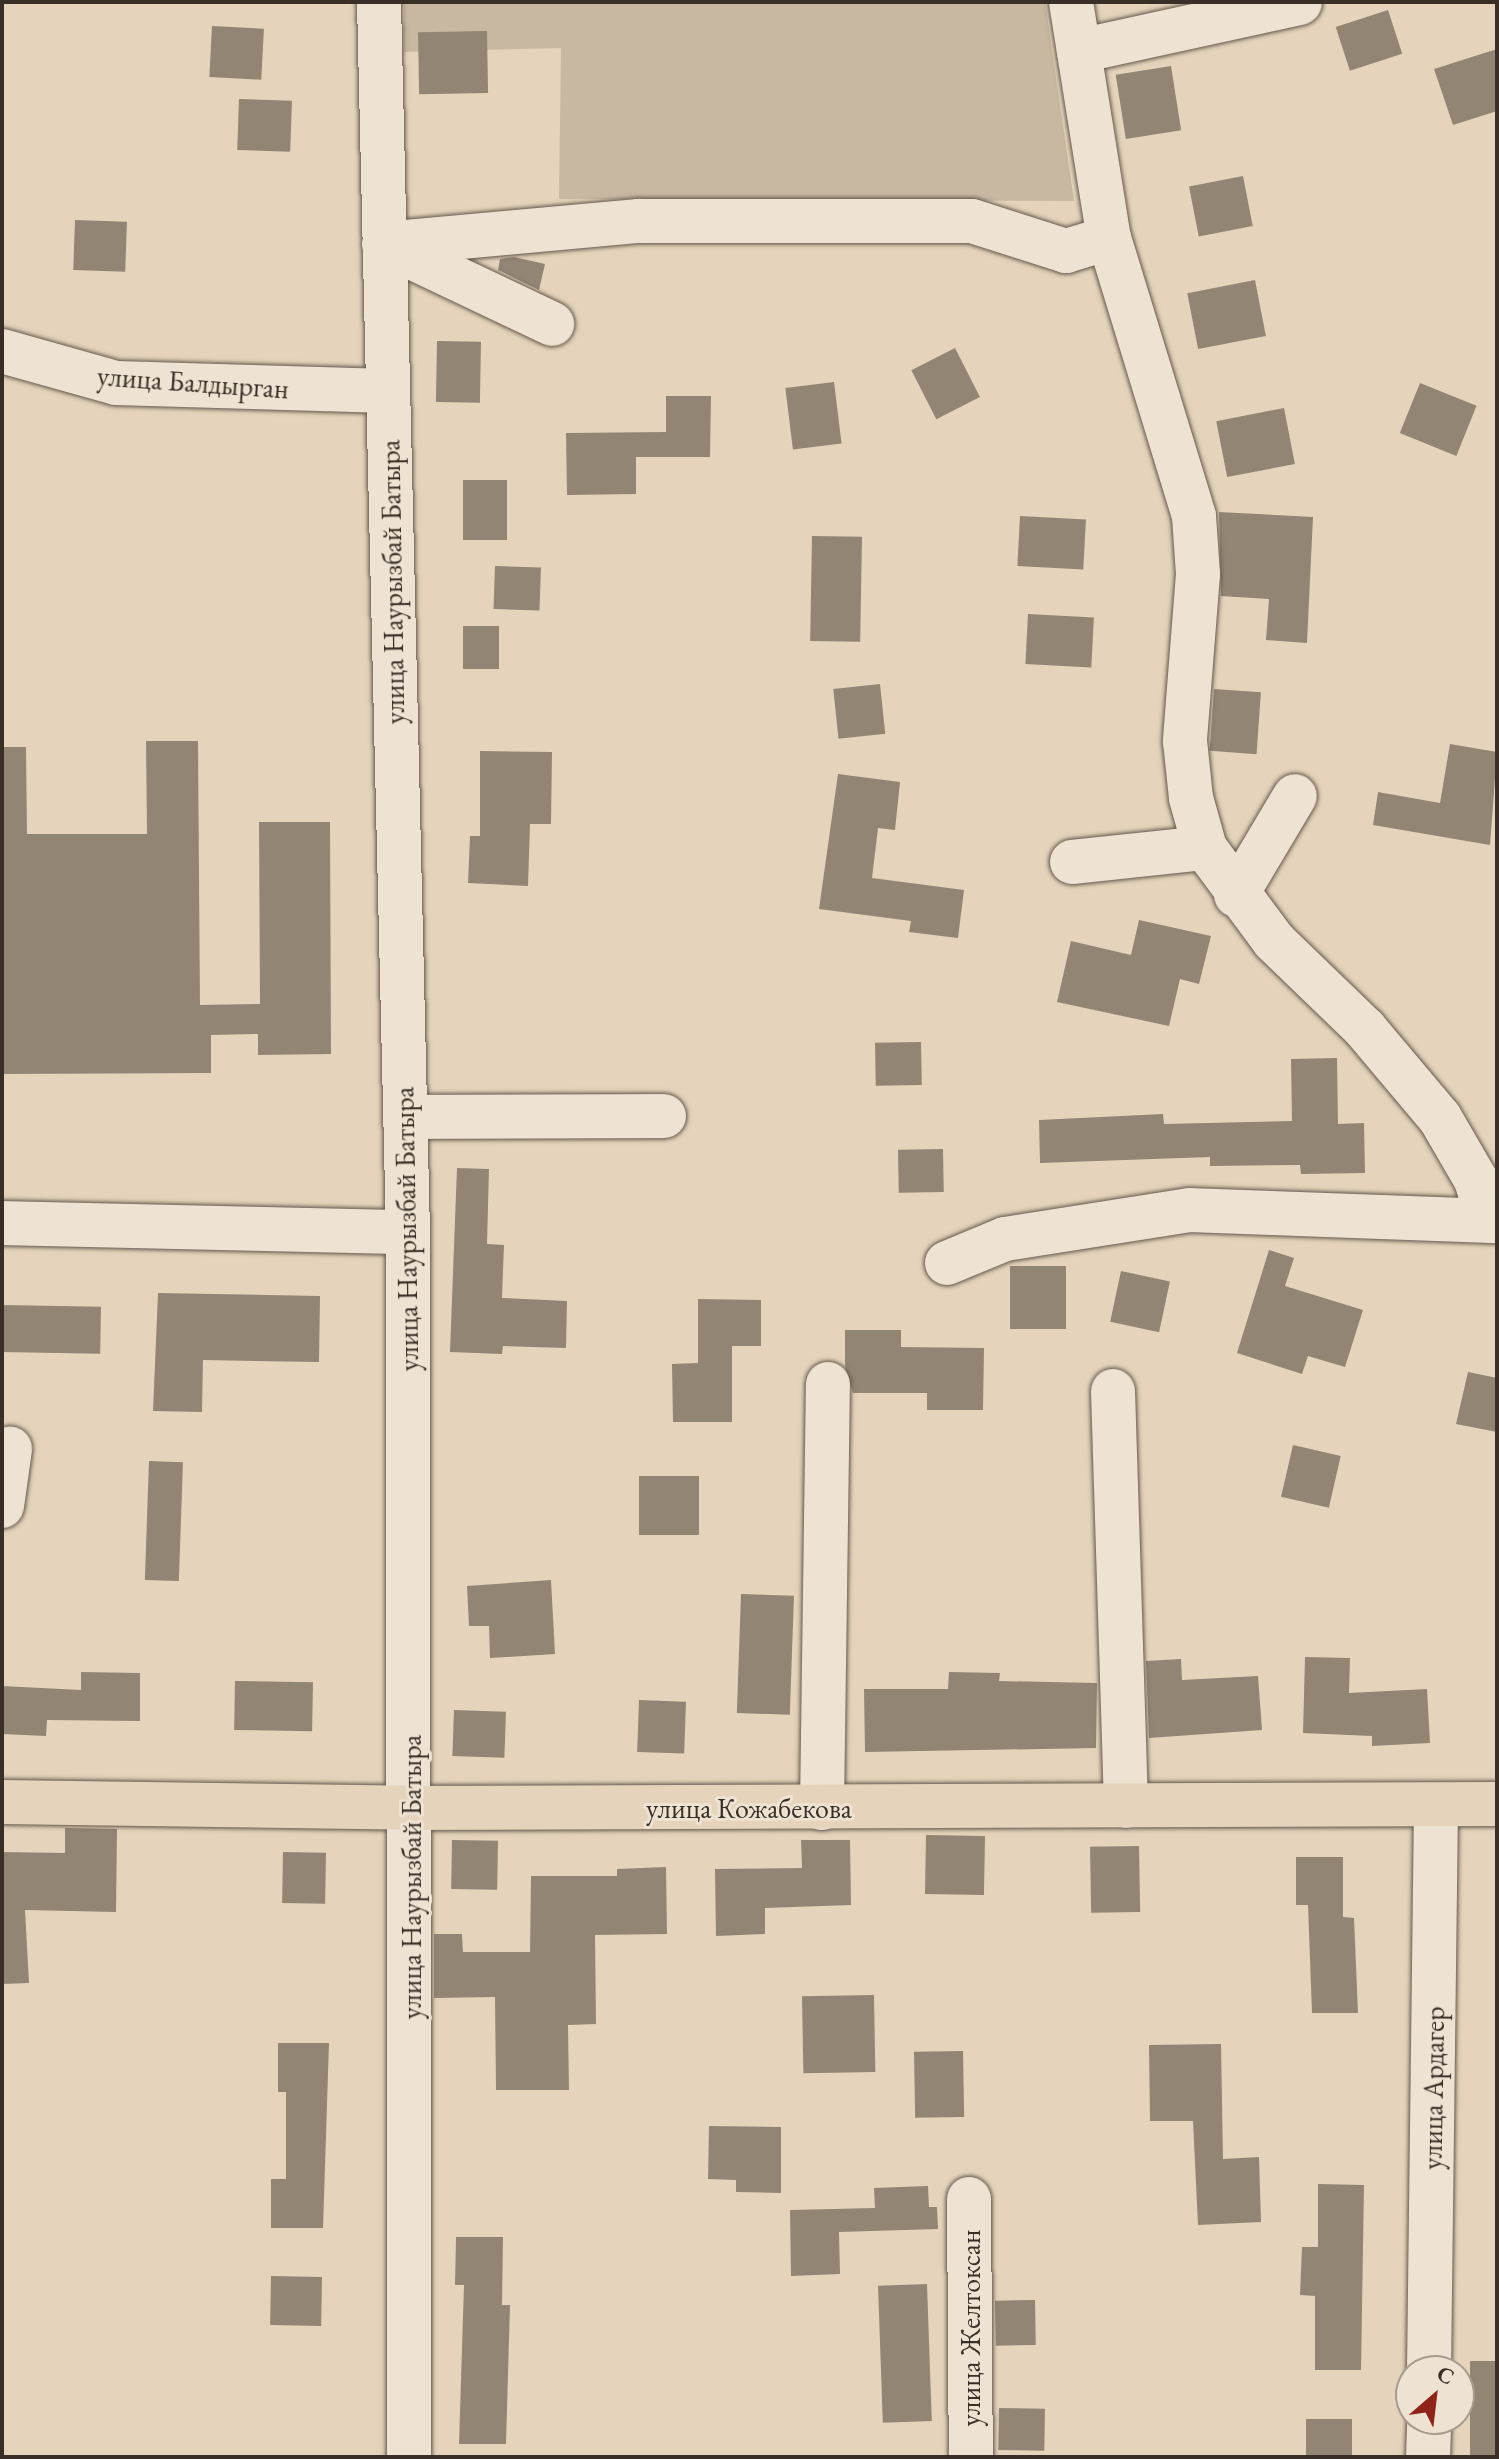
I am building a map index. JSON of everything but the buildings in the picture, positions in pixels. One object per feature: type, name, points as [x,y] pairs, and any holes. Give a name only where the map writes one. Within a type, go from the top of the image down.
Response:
[{"type":"main road","name":"улица Кожабекова","points":[[2,1802],[412,1808],[1497,1804]]},
{"type":"street","name":"улица Наурызбай Батыра","points":[[379,2],[408,1232],[412,1808],[409,2457]]},
{"type":"street","points":[[947,1263],[1005,1239],[1190,1210],[1492,1221],[1476,1180],[1440,1118],[1365,1029],[1236,895],[1205,848],[1191,798],[1185,741],[1198,574],[1194,516],[1109,238],[1071,2]]},
{"type":"street","points":[[1079,51],[1300,3]]},
{"type":"street","points":[[384,244],[639,221],[972,221],[1066,251],[1109,238]]},
{"type":"street","points":[[384,244],[552,324]]},
{"type":"street","name":"улица Балдырган","points":[[2,351],[116,383],[388,391]]},
{"type":"street","points":[[1236,895],[1295,796]]},
{"type":"street","points":[[1072,862],[1205,848]]},
{"type":"street","points":[[405,1117],[664,1116]]},
{"type":"street","points":[[2,1223],[408,1232]]},
{"type":"street","points":[[822,1808],[828,1384]]},
{"type":"street","points":[[1113,1391],[1126,1806]]},
{"type":"street","points":[[2,1506],[10,1449]]},
{"type":"street","name":"улица Ардагер","points":[[1429,2355],[1436,1805]]},
{"type":"street","name":"улица Желтоксан","points":[[969,2199],[971,2457]]},
{"type":"street","points":[[1428,2457],[1429,2435]]},
{"type":"shaded area","points":[[404,2],[1045,2],[1074,201],[559,199],[561,48],[404,52]]}]
